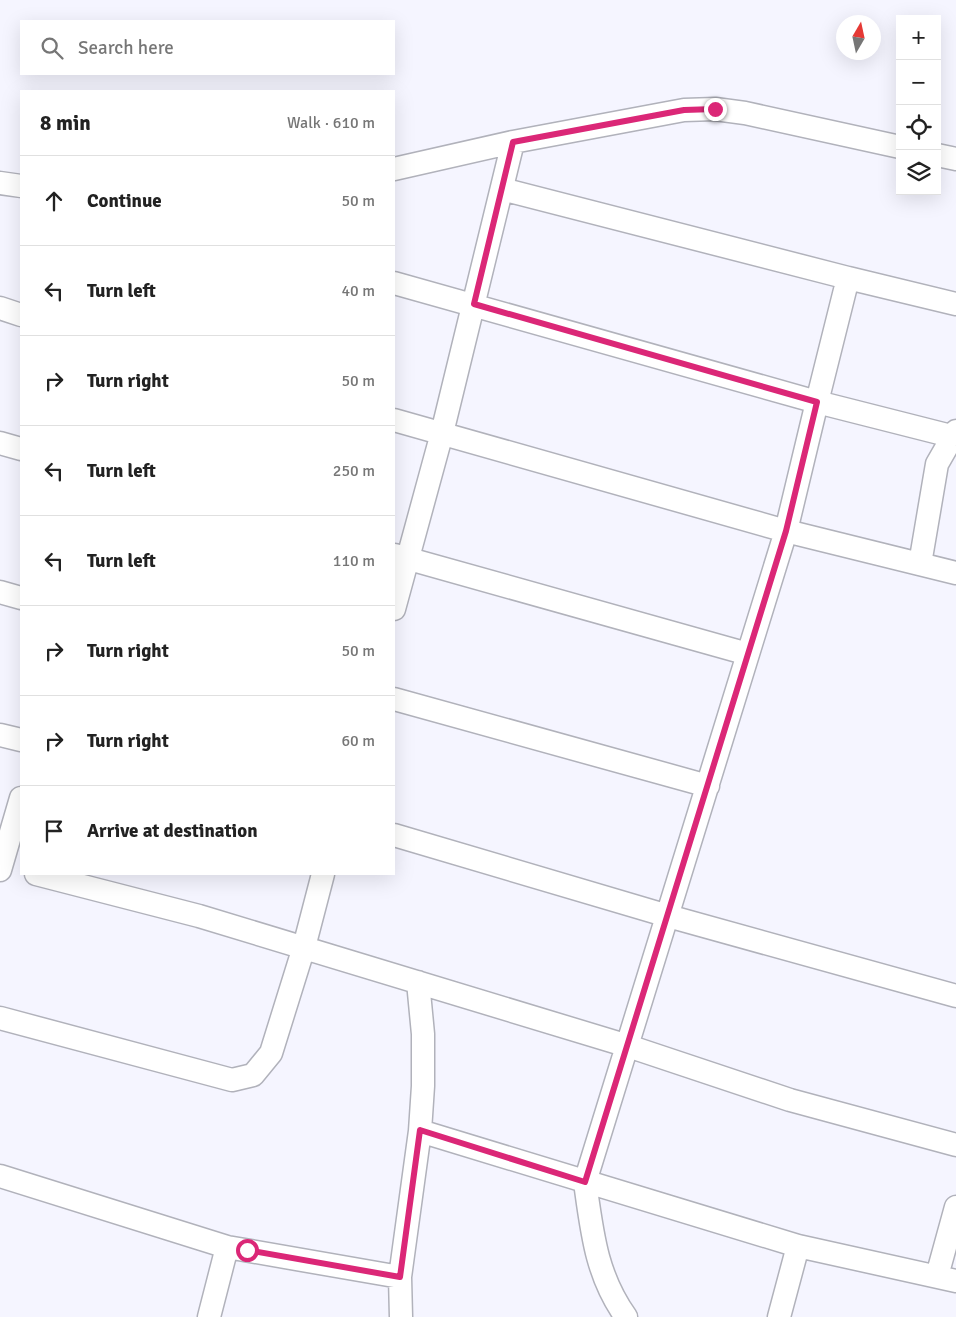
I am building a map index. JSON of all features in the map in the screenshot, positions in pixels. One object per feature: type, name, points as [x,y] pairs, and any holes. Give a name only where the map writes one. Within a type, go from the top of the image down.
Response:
[{"type":"street","points":[[395,169],[513,142],[684,110],[715,109],[745,113],[896,146]]},
{"type":"street","points":[[395,602],[401,557],[442,433],[513,142]]},
{"type":"street","points":[[941,156],[956,159]]},
{"type":"street","points":[[0,183],[20,186]]},
{"type":"street","points":[[502,189],[956,304]]},
{"type":"street","points":[[626,1317],[612,1297],[596,1256],[585,1182],[786,531],[848,278]]},
{"type":"street","points":[[395,283],[817,402],[954,434],[937,464],[920,564]]},
{"type":"street","points":[[0,308],[20,315]]},
{"type":"street","points":[[395,420],[786,531],[956,573]]},
{"type":"street","points":[[0,444],[20,449]]},
{"type":"street","points":[[401,557],[748,654]]},
{"type":"street","points":[[0,592],[20,598]]},
{"type":"street","points":[[395,699],[708,786]]},
{"type":"street","points":[[0,735],[20,740]]},
{"type":"street","points":[[6,867],[20,803]]},
{"type":"street","points":[[395,836],[668,916],[956,996]]},
{"type":"street","points":[[40,875],[198,916],[304,947],[628,1046],[790,1100],[956,1145]]},
{"type":"street","points":[[0,1018],[232,1080],[253,1075],[271,1053],[304,947],[323,875]]},
{"type":"street","points":[[401,1317],[400,1277],[420,1130],[423,1034],[418,982]]},
{"type":"street","points":[[420,1130],[798,1246],[947,1279],[956,1207]]},
{"type":"street","points":[[0,1176],[227,1247],[400,1277]]},
{"type":"street","points":[[779,1317],[798,1246]]},
{"type":"street","points":[[209,1317],[227,1247]]},
{"type":"route","points":[[247,1250],[400,1277],[420,1130],[585,1182],[786,531],[817,402],[474,304],[513,142],[684,110],[715,109]]}]
